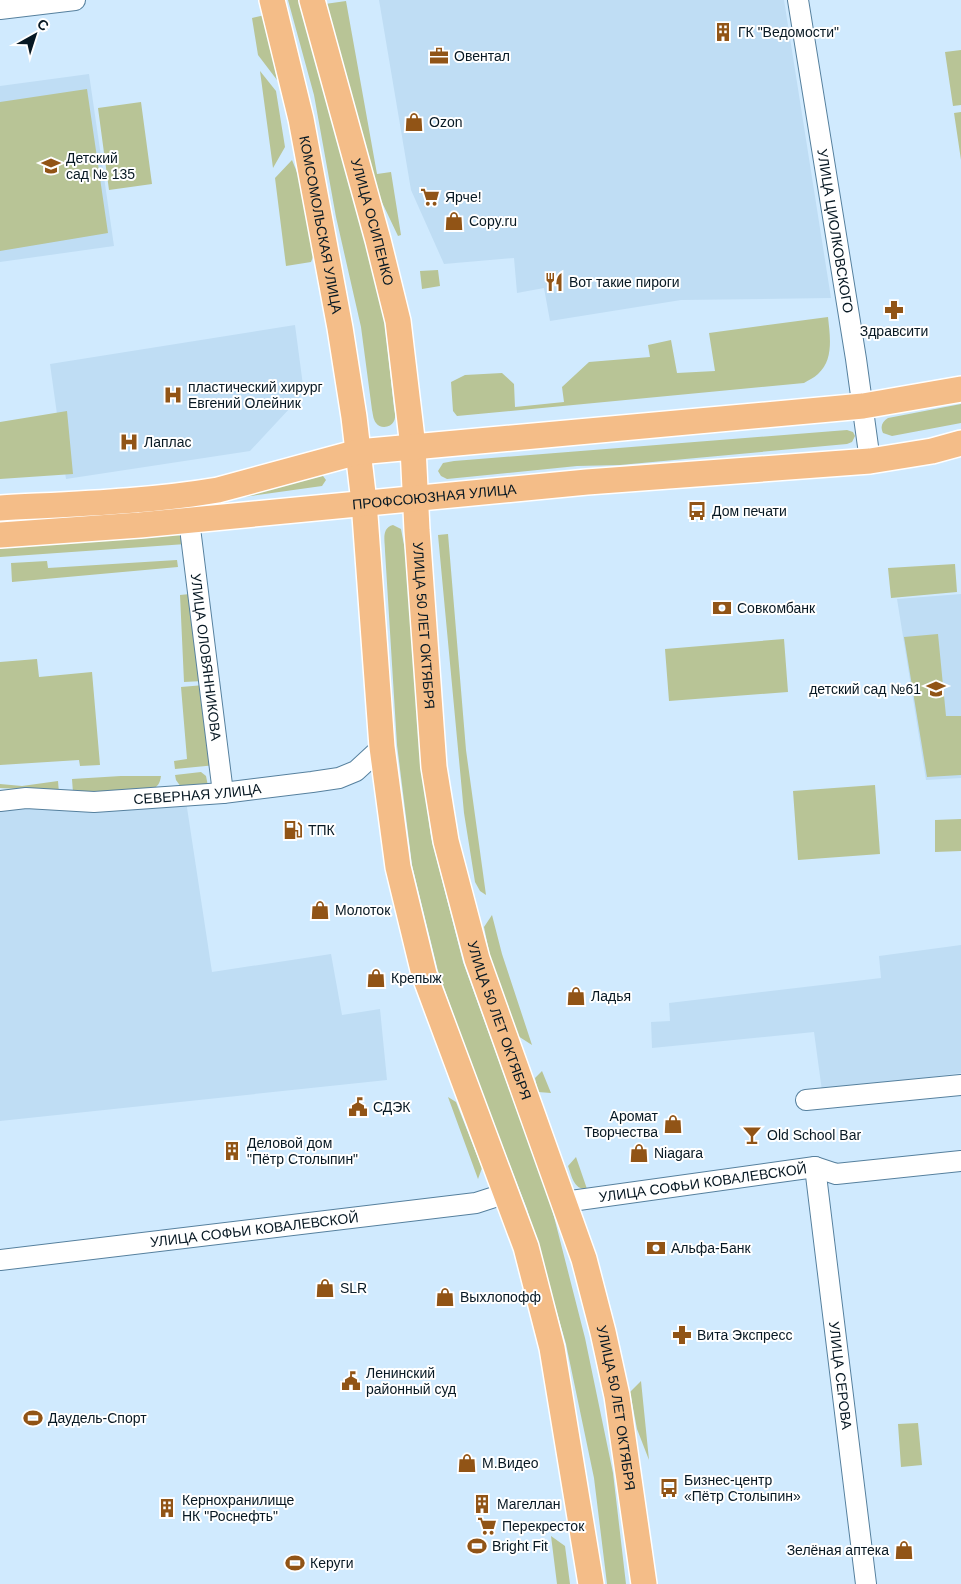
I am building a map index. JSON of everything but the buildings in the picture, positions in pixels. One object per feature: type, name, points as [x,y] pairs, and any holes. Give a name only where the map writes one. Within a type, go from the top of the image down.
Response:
[{"type":"main road","name":"КОМСОМОЛЬСКАЯ УЛИЦА","points":[[272,0],[301,119],[340,328],[358,452]]},
{"type":"main road","name":"УЛИЦА ОСИПЕНКО","points":[[312,0],[378,240],[398,321],[413,447]]},
{"type":"main road","points":[[0,508],[195,494],[218,490],[358,452],[863,406],[961,389]]},
{"type":"main road","name":"ПРОФСОЮЗНАЯ УЛИЦА","points":[[0,535],[97,529],[607,480],[870,461],[932,451],[961,443]]},
{"type":"main road","name":"УЛИЦА 50 ЛЕТ ОКТЯБРЯ","points":[[413,447],[416,530],[434,767],[446,841],[476,959],[584,1259],[604,1332],[617,1396],[644,1584]]},
{"type":"main road","points":[[358,452],[364,502],[382,747],[398,867],[424,974],[526,1247],[552,1348],[591,1584]]},
{"type":"street","points":[[0,9],[75,0]]},
{"type":"street","name":"УЛИЦА ЦИОЛКОВСКОГО","points":[[798,0],[863,406],[870,461]]},
{"type":"street","points":[[932,451],[961,451]]},
{"type":"street","name":"УЛИЦА ОЛОВЯННИКОВА","points":[[189,520],[224,793]]},
{"type":"street","name":"СЕВЕРНАЯ УЛИЦА","points":[[0,801],[26,798],[94,802],[224,793],[339,778],[360,768],[382,747]]},
{"type":"street","points":[[806,1100],[961,1085]]},
{"type":"street","name":"УЛИЦА СОФЬИ КОВАЛЕВСКОЙ","points":[[564,1202],[815,1167],[836,1174],[961,1161]]},
{"type":"street","name":"УЛИЦА СЕРОВА","points":[[815,1167],[866,1584]]},
{"type":"street","name":"УЛИЦА СОФЬИ КОВАЛЕВСКОЙ","points":[[0,1260],[476,1202],[506,1193]]},
{"type":"shaded area","points":[[379,0],[784,0],[831,298],[681,300],[550,321],[544,288],[517,293],[514,258],[444,264],[411,190]]},
{"type":"shaded area","name":"Детский сад № 135","points":[[89,74],[114,246],[0,262],[0,86]]},
{"type":"shaded area","points":[[295,325],[304,393],[250,451],[66,479],[50,364]]},
{"type":"shaded area","name":"детский сад №61","points":[[961,594],[961,778],[926,780],[897,599]]},
{"type":"shaded area","points":[[186,801],[212,972],[331,954],[342,1015],[380,1009],[387,1080],[0,1121],[0,810]]},
{"type":"shaded area","points":[[961,945],[961,1073],[822,1091],[814,1032],[652,1048],[651,1022],[670,1021],[669,1003],[881,978],[879,956]]},
{"type":"green space","points":[[288,0],[301,0],[368,243],[385,325],[395,413],[393,423],[388,426],[378,425],[373,416],[361,327],[336,217],[314,95]]},
{"type":"green space","points":[[346,1],[377,174],[391,172],[401,235],[398,236],[379,196],[325,4]]},
{"type":"green space","points":[[265,15],[277,80],[258,55],[252,18]]},
{"type":"green space","points":[[961,50],[961,105],[953,106],[945,52]]},
{"type":"green space","points":[[260,71],[276,91],[285,147],[273,168]]},
{"type":"green space","name":"Детский сад № 135","points":[[87,89],[108,233],[0,251],[0,102]]},
{"type":"green space","points":[[141,102],[152,184],[109,190],[98,108]]},
{"type":"green space","points":[[961,112],[961,160],[954,113]]},
{"type":"green space","points":[[292,160],[305,192],[315,252],[311,262],[286,266],[275,178]]},
{"type":"green space","points":[[438,270],[440,286],[422,289],[420,271]]},
{"type":"green space","points":[[828,317],[830,347],[827,362],[815,377],[804,383],[457,416],[453,411],[451,382],[465,375],[502,373],[514,384],[515,407],[564,402],[562,387],[589,362],[650,357],[648,345],[671,340],[677,373],[715,371],[709,333]]},
{"type":"green space","points":[[961,404],[961,423],[892,436],[882,431],[882,424],[888,418]]},
{"type":"green space","points":[[67,411],[73,474],[0,479],[0,422]]},
{"type":"green space","points":[[847,430],[853,432],[855,436],[852,442],[847,444],[620,465],[577,466],[447,479],[441,476],[438,471],[443,463],[454,461]]},
{"type":"green space","points":[[321,476],[326,480],[322,486],[230,499]]},
{"type":"green space","points":[[393,525],[401,529],[405,550],[422,769],[431,837],[463,962],[551,1205],[585,1338],[613,1473],[626,1584],[607,1584],[594,1478],[566,1344],[527,1209],[476,1078],[438,971],[412,865],[397,745],[384,539],[385,532]]},
{"type":"green space","points":[[176,534],[181,536],[186,544],[0,557],[0,548]]},
{"type":"green space","points":[[448,534],[466,750],[486,895],[480,891],[475,882],[464,813],[438,535]]},
{"type":"green space","points":[[177,560],[178,567],[12,582],[11,563],[47,561],[48,568]]},
{"type":"green space","points":[[955,564],[957,592],[891,598],[888,568]]},
{"type":"green space","points":[[190,594],[203,681],[184,682],[180,595]]},
{"type":"green space","points":[[938,634],[946,716],[961,716],[961,775],[927,777],[904,637]]},
{"type":"green space","points":[[784,639],[788,692],[669,701],[665,649]]},
{"type":"green space","points":[[37,659],[39,677],[92,672],[100,765],[80,766],[79,760],[0,765],[0,662]]},
{"type":"green space","points":[[204,685],[216,765],[175,769],[174,761],[187,759],[181,687]]},
{"type":"green space","points":[[201,772],[206,776],[208,786],[181,787],[176,780],[175,775]]},
{"type":"green space","points":[[161,776],[158,784],[151,790],[73,793],[72,779]]},
{"type":"green space","points":[[58,781],[59,793],[0,788],[0,784],[22,786]]},
{"type":"green space","points":[[875,785],[880,854],[798,860],[793,791]]},
{"type":"green space","points":[[961,819],[961,851],[935,852],[935,820]]},
{"type":"green space","points":[[492,915],[502,954],[532,1045],[518,1036],[491,961],[484,927]]},
{"type":"green space","points":[[542,1071],[551,1093],[538,1092],[535,1078]]},
{"type":"green space","points":[[448,1097],[456,1102],[482,1168],[478,1179]]},
{"type":"green space","points":[[576,1157],[587,1189],[576,1185],[568,1166]]},
{"type":"green space","points":[[641,1381],[649,1460],[637,1429],[630,1392]]},
{"type":"green space","points":[[918,1423],[922,1465],[901,1467],[898,1424]]},
{"type":"green space","points":[[551,1536],[565,1546],[570,1584],[557,1584]]},
{"type":"place","name":"ГК \"Ведомости\"","points":[[723,32]]},
{"type":"place","name":"Овентал","points":[[439,56]]},
{"type":"place","name":"Ozon","points":[[414,122]]},
{"type":"place","name":"Детский сад № 135","points":[[51,166]]},
{"type":"place","name":"Ярче!","points":[[430,197]]},
{"type":"place","name":"Copy.ru","points":[[454,221]]},
{"type":"place","name":"Вот такие пироги","points":[[554,282]]},
{"type":"place","name":"Здравсити","points":[[894,310]]},
{"type":"place","name":"пластический хирург Евгений Олейник","points":[[173,395]]},
{"type":"place","name":"Лаплас","points":[[129,442]]},
{"type":"place","name":"Дом печати","points":[[697,511]]},
{"type":"place","name":"Совкомбанк","points":[[722,608]]},
{"type":"place","name":"детский сад №61","points":[[936,689]]},
{"type":"place","name":"ТПК","points":[[293,830]]},
{"type":"place","name":"Молоток","points":[[320,910]]},
{"type":"place","name":"Крепыж","points":[[376,978]]},
{"type":"place","name":"Ладья","points":[[576,996]]},
{"type":"place","name":"СДЭК","points":[[358,1107]]},
{"type":"place","name":"Аромат Творчества","points":[[673,1124]]},
{"type":"place","name":"Old School Bar","points":[[752,1135]]},
{"type":"place","name":"Деловой дом \"Пётр Столыпин\"","points":[[232,1151]]},
{"type":"place","name":"Niagara","points":[[639,1153]]},
{"type":"place","name":"Альфа-Банк","points":[[656,1248]]},
{"type":"place","name":"SLR","points":[[325,1288]]},
{"type":"place","name":"Выхлопофф","points":[[445,1297]]},
{"type":"place","name":"Вита Экспресс","points":[[682,1335]]},
{"type":"place","name":"Ленинский районный суд","points":[[351,1381]]},
{"type":"place","name":"Даудель-Спорт","points":[[33,1418]]},
{"type":"place","name":"М.Видео","points":[[467,1463]]},
{"type":"place","name":"Бизнес-центр «Пётр Столыпин»","points":[[669,1488]]},
{"type":"place","name":"Магеллан","points":[[482,1504]]},
{"type":"place","name":"Кернохранилище НК \"Роснефть\"","points":[[167,1508]]},
{"type":"place","name":"Перекресток","points":[[487,1526]]},
{"type":"place","name":"Bright Fit","points":[[477,1546]]},
{"type":"place","name":"Зелёная аптека","points":[[904,1550]]},
{"type":"place","name":"Керуги","points":[[295,1563]]}]
